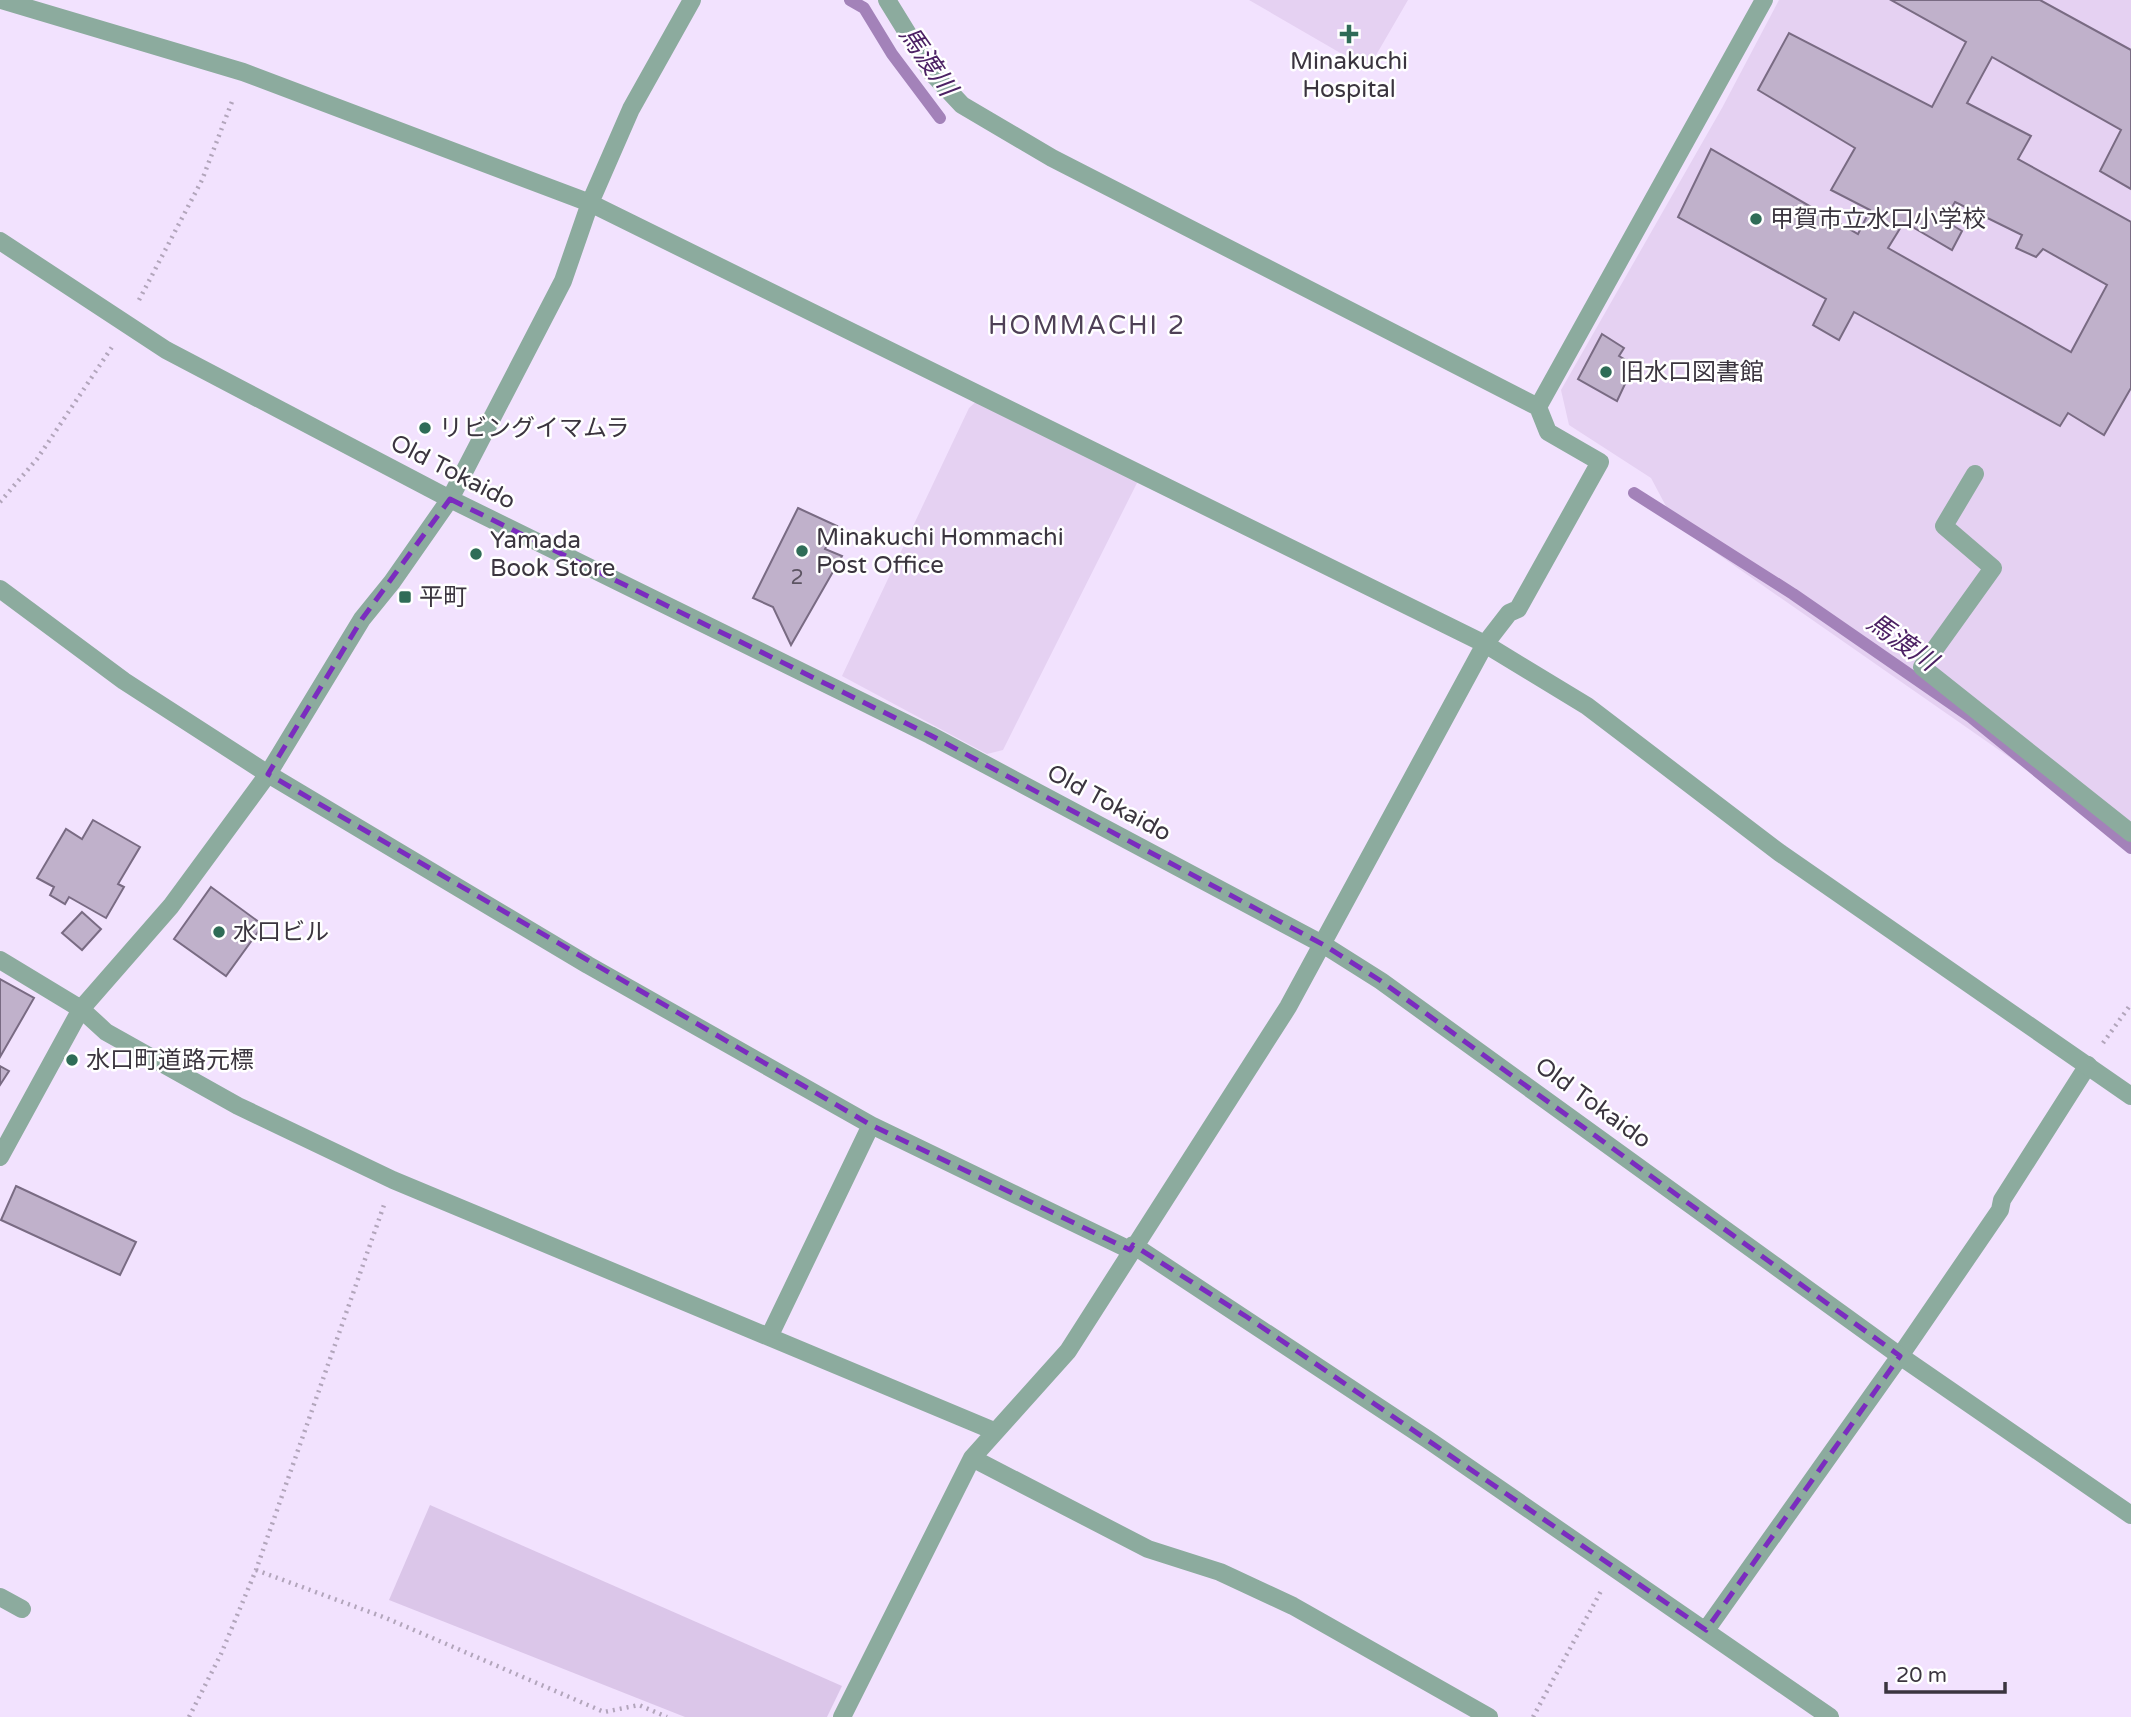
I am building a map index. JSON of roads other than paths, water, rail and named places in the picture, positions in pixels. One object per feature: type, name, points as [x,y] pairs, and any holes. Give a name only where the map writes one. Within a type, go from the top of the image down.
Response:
[{"type":"street","points":[[1,0],[28,3],[243,72],[590,203],[1485,645],[1587,706],[1780,853],[2131,1096]]},
{"type":"street","points":[[0,1157],[81,1009],[171,906],[268,775],[362,619],[392,582],[450,499],[563,281],[590,203],[631,109],[692,0]]},
{"type":"street","points":[[842,1717],[972,1458],[1068,1351],[1131,1248],[1289,1007],[1485,645],[1509,613],[1518,609],[1600,462],[1548,432],[1538,407],[1052,158],[962,105],[932,73],[887,0]]},
{"type":"street","points":[[1538,407],[1764,0]]},
{"type":"street","name":"Old Tokaido","points":[[0,241],[166,350],[450,499],[930,735],[1324,945],[1392,988],[1900,1356],[2131,1515]]},
{"type":"street","points":[[1975,474],[1944,526],[1993,568],[1922,667],[2131,833]]},
{"type":"street","points":[[0,590],[124,681],[268,775],[588,965],[871,1125],[1131,1248],[1247,1317],[1830,1717]]},
{"type":"street","points":[[0,960],[81,1009],[106,1032],[238,1106],[393,1180],[994,1431]]},
{"type":"street","points":[[1706,1630],[2000,1210],[2002,1200],[2088,1065]]},
{"type":"street","points":[[769,1337],[871,1125]]},
{"type":"street","points":[[972,1458],[1149,1549],[1220,1572],[1293,1606],[1489,1717]]},
{"type":"street","points":[[0,1597],[22,1609]]},
{"type":"waterway","name":"馬渡川","points":[[850,0],[864,8],[892,54],[940,118]]},
{"type":"waterway","name":"馬渡川","points":[[1634,493],[1793,594],[1971,717],[2131,848]]},
{"type":"place","name":"Minakuchi Hospital","points":[[1349,34]]},
{"type":"place","name":"甲賀市立水口小学校","points":[[1756,219]]},
{"type":"place","name":"旧水口図書館","points":[[1606,372]]},
{"type":"place","name":"リビングイマムラ","points":[[425,428]]},
{"type":"place","name":"Minakuchi Hommachi Post Office","points":[[802,551]]},
{"type":"place","name":"Yamada Book Store","points":[[476,554]]},
{"type":"place","name":"平町","points":[[405,597]]},
{"type":"place","name":"水口ビル","points":[[219,932]]},
{"type":"place","name":"水口町道路元標","points":[[72,1060]]},
{"type":"district","name":"HOMMACHI 2","points":[[1087,325]]}]
